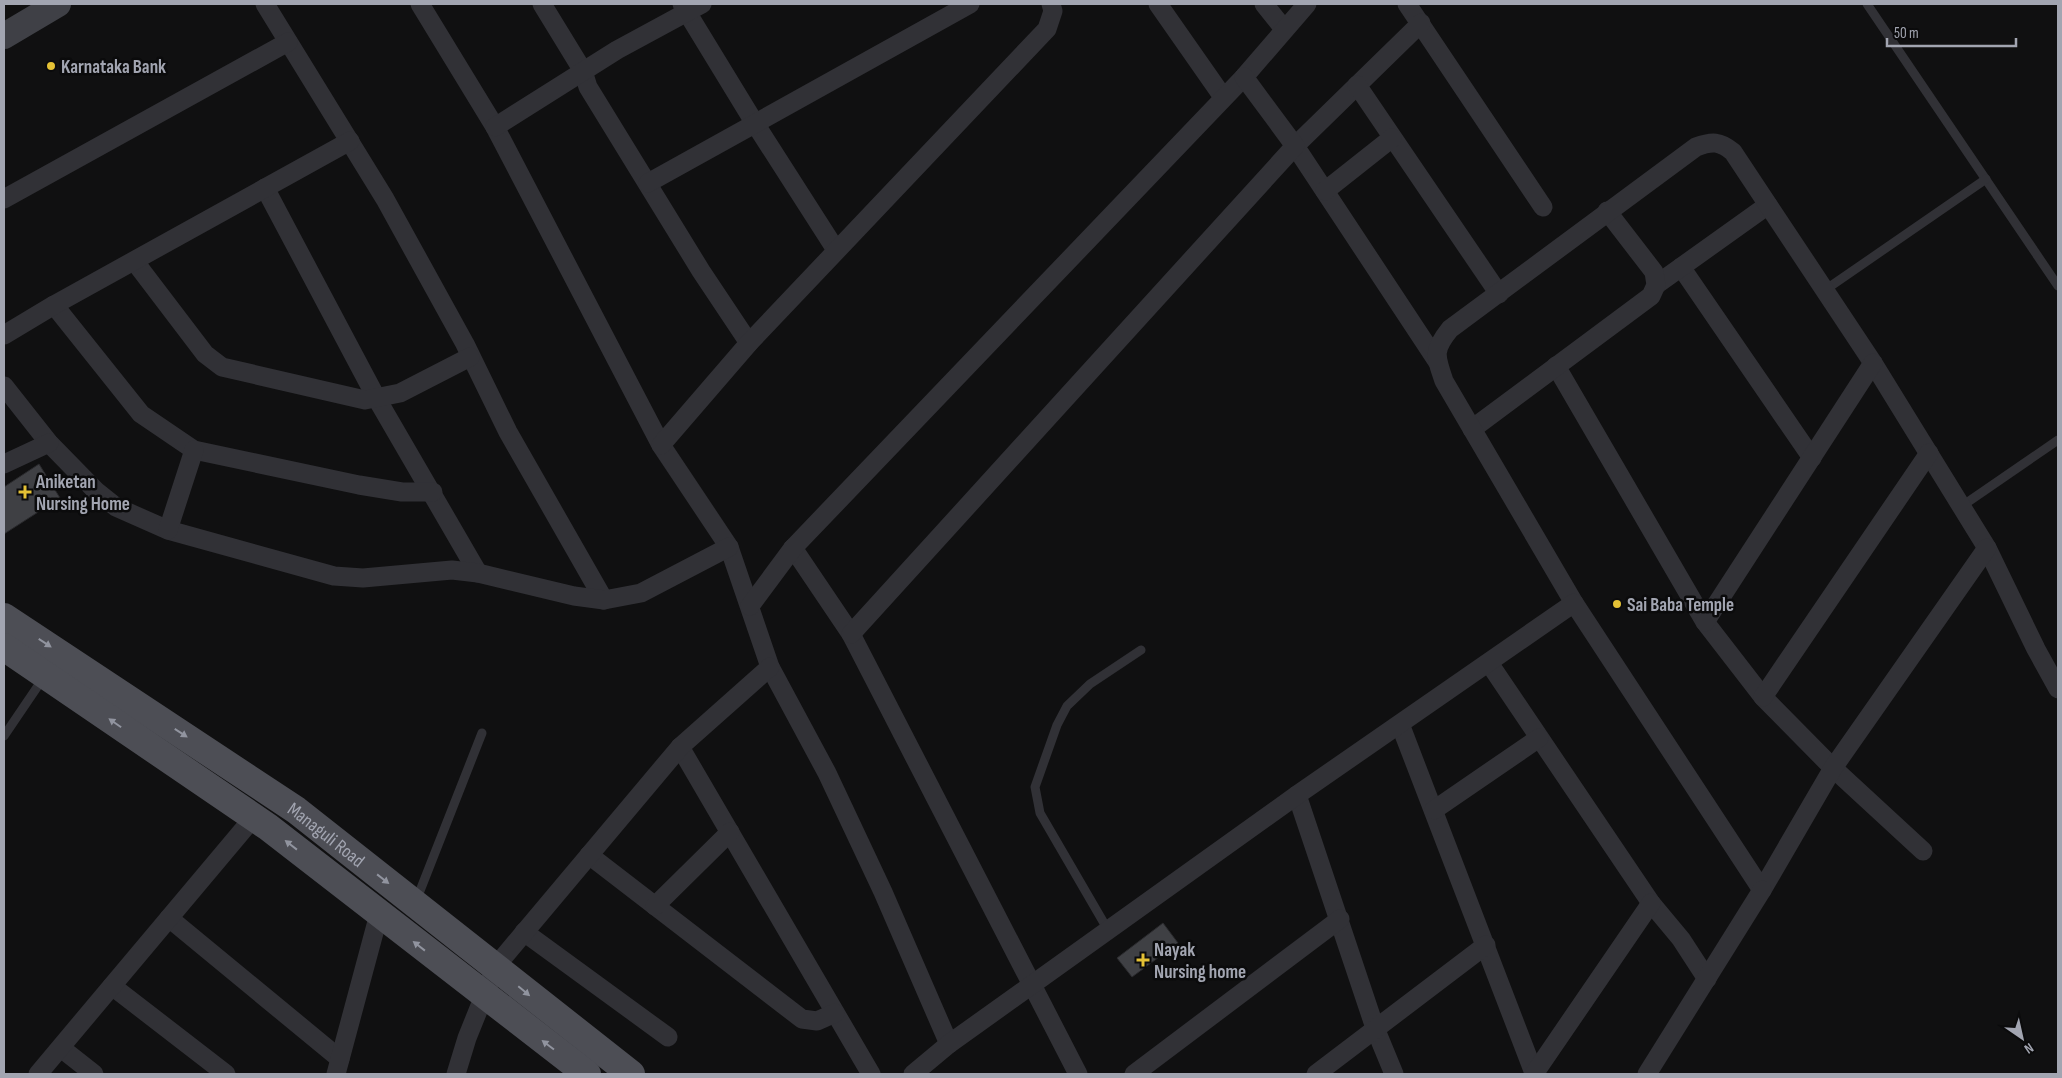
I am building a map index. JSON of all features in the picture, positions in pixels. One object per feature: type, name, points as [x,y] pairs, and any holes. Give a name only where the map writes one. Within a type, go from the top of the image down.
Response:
[{"type":"main road","name":"Managuli Road","points":[[4,617],[269,791],[496,966],[560,1020],[631,1074]]},
{"type":"main road","name":"Managuli Road","points":[[4,647],[253,818],[587,1074]]},
{"type":"street","points":[[4,36],[58,4]]},
{"type":"street","points":[[265,4],[385,199],[508,432],[604,600]]},
{"type":"street","points":[[420,4],[495,128],[661,445],[729,547],[770,667],[827,772],[883,892],[949,1044]]},
{"type":"street","points":[[542,4],[583,72],[588,87],[749,343]]},
{"type":"street","points":[[648,183],[754,122],[970,4]]},
{"type":"street","points":[[661,445],[749,343],[1047,29],[1053,11],[1051,4]]},
{"type":"street","points":[[1158,4],[1223,97]]},
{"type":"street","points":[[1264,4],[1284,29]]},
{"type":"street","points":[[750,606],[793,548],[1244,77],[1307,4]]},
{"type":"street","points":[[1407,4],[1543,207]]},
{"type":"street","points":[[495,128],[617,50],[690,7],[754,122],[836,250]]},
{"type":"street","points":[[851,634],[1295,146],[1421,23]]},
{"type":"street","points":[[4,199],[288,42]]},
{"type":"street","points":[[1244,77],[1295,146],[1437,361],[1444,381],[1574,603],[1762,890]]},
{"type":"street","points":[[1357,85],[1500,294]]},
{"type":"street","points":[[1325,191],[1392,138]]},
{"type":"street","points":[[4,335],[54,305],[350,142]]},
{"type":"street","points":[[1437,361],[1438,344],[1450,329],[1500,294],[1607,211],[1696,146],[1709,142],[1722,143],[1733,152],[1873,363],[1962,506],[1987,548],[2036,649],[2058,689]]},
{"type":"street","points":[[265,188],[377,399],[433,492],[478,573]]},
{"type":"street","points":[[1472,429],[1651,296],[1656,285],[1768,205]]},
{"type":"street","points":[[1607,211],[1654,272],[1656,285]]},
{"type":"street","points":[[135,262],[205,354],[222,367],[352,398],[377,399],[400,393],[470,357]]},
{"type":"street","points":[[1681,267],[1812,458]]},
{"type":"street","points":[[54,305],[141,414],[194,450],[359,485],[402,492],[433,492]]},
{"type":"street","points":[[1705,622],[1873,363]]},
{"type":"street","points":[[1556,366],[1705,622],[1763,697],[1832,768],[1923,851]]},
{"type":"street","points":[[4,386],[49,443],[96,492],[116,507],[168,530],[334,576],[363,578],[436,570],[478,573],[574,596],[604,600],[641,593],[729,547]]},
{"type":"street","points":[[4,464],[49,443]]},
{"type":"street","points":[[168,530],[194,450]]},
{"type":"street","points":[[1763,697],[1929,453]]},
{"type":"street","points":[[793,548],[851,634],[1078,1074]]},
{"type":"street","points":[[1647,1074],[1762,890],[1832,768],[1987,548]]},
{"type":"street","points":[[913,1074],[949,1044],[1297,795],[1574,603]]},
{"type":"street","points":[[1489,663],[1651,903],[1681,939],[1707,978]]},
{"type":"street","points":[[456,1074],[483,996],[496,966],[680,747],[770,667]]},
{"type":"street","points":[[1400,724],[1534,1074]]},
{"type":"street","points":[[1434,810],[1539,738]]},
{"type":"street","points":[[680,747],[871,1074]]},
{"type":"street","points":[[1297,795],[1375,1028],[1394,1074]]},
{"type":"street","points":[[38,1074],[253,818]]},
{"type":"street","points":[[655,906],[730,832]]},
{"type":"street","points":[[589,855],[802,1019],[817,1021],[836,1013]]},
{"type":"street","points":[[1534,1074],[1651,903]]},
{"type":"street","points":[[169,918],[338,1067],[379,914]]},
{"type":"street","points":[[1134,1074],[1340,919]]},
{"type":"street","points":[[524,932],[668,1037]]},
{"type":"street","points":[[1316,1074],[1486,945]]},
{"type":"street","points":[[112,986],[226,1074]]},
{"type":"street","points":[[61,1048],[94,1074]]},
{"type":"lane","points":[[1867,4],[2058,286]]},
{"type":"lane","points":[[1824,290],[1986,179]]},
{"type":"lane","points":[[1962,506],[2058,440]]},
{"type":"lane","points":[[1108,930],[1040,813],[1035,787],[1057,725],[1067,706],[1090,684],[1141,650]]},
{"type":"lane","points":[[4,736],[46,675]]},
{"type":"lane","points":[[414,904],[482,733]]},
{"type":"building","points":[[39,464],[60,498],[4,534],[4,487]]},
{"type":"building","points":[[1163,923],[1178,943],[1132,977],[1117,958]]},
{"type":"place","name":"Karnataka Bank","points":[[51,66]]},
{"type":"place","name":"Aniketan Nursing Home","points":[[25,492]]},
{"type":"place","name":"Sai Baba Temple","points":[[1617,604]]},
{"type":"place","name":"Nayak Nursing home","points":[[1143,960]]}]
